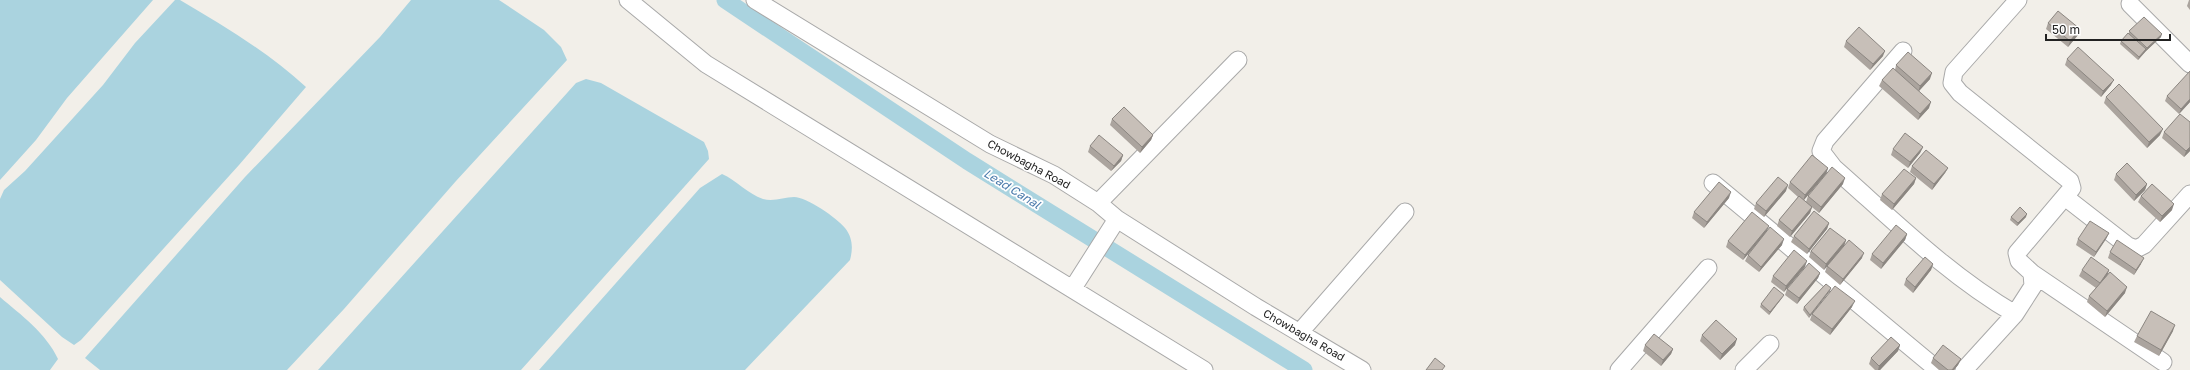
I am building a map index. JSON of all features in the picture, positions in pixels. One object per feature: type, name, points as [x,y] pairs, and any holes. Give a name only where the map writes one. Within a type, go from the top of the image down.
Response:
[{"type":"street","points":[[628,0],[706,64],[1073,288],[1204,370]]},
{"type":"street","name":"Chowbagha Road","points":[[755,0],[990,144],[1054,175],[1098,203],[1117,219],[1362,370]]},
{"type":"street","points":[[2018,0],[1954,72],[1952,83],[1960,93],[2070,182],[2072,188],[2017,253],[2019,261],[2032,273],[2163,362]]},
{"type":"street","points":[[2130,4],[2190,64]]},
{"type":"street","points":[[1904,51],[1825,141],[1821,151],[1834,168],[1940,261],[1982,295],[2014,314]]},
{"type":"street","points":[[1098,203],[1238,60]]},
{"type":"street","points":[[1713,184],[1938,370]]},
{"type":"street","points":[[2065,197],[2128,246],[2136,249],[2144,244],[2190,194]]},
{"type":"street","points":[[1300,332],[1405,212]]},
{"type":"street","points":[[1073,288],[1117,219]]},
{"type":"street","points":[[1619,370],[1708,268]]},
{"type":"street","points":[[1964,370],[2014,314],[2033,286],[2032,273]]},
{"type":"street","points":[[1744,370],[1770,344]]},
{"type":"water","points":[[0,0],[153,0],[67,98],[36,140],[0,180]]},
{"type":"water","points":[[175,0],[180,0],[245,40],[276,62],[306,87],[239,165],[81,340],[74,345],[62,337],[0,280],[0,199],[4,190],[25,171],[103,85],[135,43]]},
{"type":"water","points":[[411,0],[499,0],[544,30],[561,47],[567,60],[456,181],[344,309],[287,370],[100,370],[85,358],[245,177],[380,37]]},
{"type":"water","points":[[586,79],[601,83],[704,142],[708,151],[709,159],[521,370],[318,370],[576,83]]},
{"type":"water","points":[[722,174],[752,194],[763,199],[771,200],[790,197],[800,198],[814,204],[829,214],[845,228],[850,236],[852,252],[850,260],[745,370],[539,370],[700,188]]},
{"type":"water","points":[[0,297],[32,325],[47,341],[58,359],[50,370],[0,370]]},
{"type":"building","points":[[2058,11],[2080,29],[2070,41],[2048,23]]},
{"type":"building","points":[[2144,17],[2162,34],[2147,48],[2129,31]]},
{"type":"building","points":[[1859,27],[1885,51],[1873,64],[1846,41]]},
{"type":"building","points":[[2128,33],[2146,49],[2139,57],[2121,41]]},
{"type":"building","points":[[2078,47],[2114,80],[2103,91],[2067,59]]},
{"type":"building","points":[[1908,52],[1932,73],[1920,86],[1896,65]]},
{"type":"building","points":[[1893,68],[1931,102],[1920,114],[1882,80]]},
{"type":"building","points":[[2190,71],[2190,99],[2181,109],[2167,96]]},
{"type":"building","points":[[2119,84],[2163,129],[2149,142],[2106,97]]},
{"type":"building","points":[[1124,107],[1153,135],[1142,147],[1112,119]]},
{"type":"building","points":[[2180,114],[2190,122],[2190,147],[2186,151],[2164,132]]},
{"type":"building","points":[[1905,133],[1923,147],[1910,162],[1893,149]]},
{"type":"building","points":[[1099,135],[1123,155],[1114,166],[1090,146]]},
{"type":"building","points":[[1926,150],[1948,168],[1934,184],[1912,166]]},
{"type":"building","points":[[1812,155],[1828,168],[1805,195],[1790,182]]},
{"type":"building","points":[[2127,163],[2147,184],[2136,195],[2116,174]]},
{"type":"building","points":[[1832,167],[1845,178],[1821,207],[1808,196]]},
{"type":"building","points":[[1904,169],[1916,178],[1894,204],[1882,194]]},
{"type":"building","points":[[1778,177],[1788,185],[1766,211],[1756,203]]},
{"type":"building","points":[[1719,182],[1731,192],[1707,222],[1694,212]]},
{"type":"building","points":[[2152,184],[2174,204],[2162,216],[2141,196]]},
{"type":"building","points":[[1799,196],[1812,207],[1792,231],[1779,220]]},
{"type":"building","points":[[2020,207],[2027,214],[2018,223],[2011,217]]},
{"type":"building","points":[[1814,211],[1829,223],[1809,249],[1794,236]]},
{"type":"building","points":[[1752,212],[1769,226],[1745,255],[1728,241]]},
{"type":"building","points":[[2090,221],[2109,233],[2096,252],[2078,239]]},
{"type":"building","points":[[1896,225],[1907,234],[1883,263],[1872,254]]},
{"type":"building","points":[[1770,227],[1784,239],[1761,267],[1748,255]]},
{"type":"building","points":[[1830,228],[1846,240],[1826,264],[1811,251]]},
{"type":"building","points":[[1849,240],[1864,253],[1843,279],[1827,266]]},
{"type":"building","points":[[2117,240],[2144,258],[2136,270],[2110,252]]},
{"type":"building","points":[[1794,250],[1807,261],[1786,286],[1773,276]]},
{"type":"building","points":[[1925,257],[1933,264],[1915,287],[1906,279]]},
{"type":"building","points":[[2091,257],[2109,270],[2100,283],[2082,270]]},
{"type":"building","points":[[1809,263],[1820,273],[1799,298],[1787,289]]},
{"type":"building","points":[[2110,272],[2127,287],[2107,311],[2089,296]]},
{"type":"building","points":[[1826,284],[1831,288],[1810,315],[1804,307]]},
{"type":"building","points":[[1835,286],[1855,301],[1832,329],[1812,314]]},
{"type":"building","points":[[1774,287],[1784,295],[1770,312],[1761,304]]},
{"type":"building","points":[[2151,311],[2175,325],[2161,350],[2137,336]]},
{"type":"building","points":[[1716,320],[1737,339],[1722,354],[1702,335]]},
{"type":"building","points":[[1654,334],[1673,349],[1663,360],[1645,345]]},
{"type":"building","points":[[1891,337],[1900,345],[1879,366],[1871,358]]},
{"type":"building","points":[[1943,345],[1961,359],[1952,370],[1948,370],[1933,358]]},
{"type":"building","points":[[1435,358],[1445,366],[1442,370],[1426,370]]},
{"type":"waterway","name":"Lead Canal","points":[[725,0],[967,161],[1304,370]]}]
